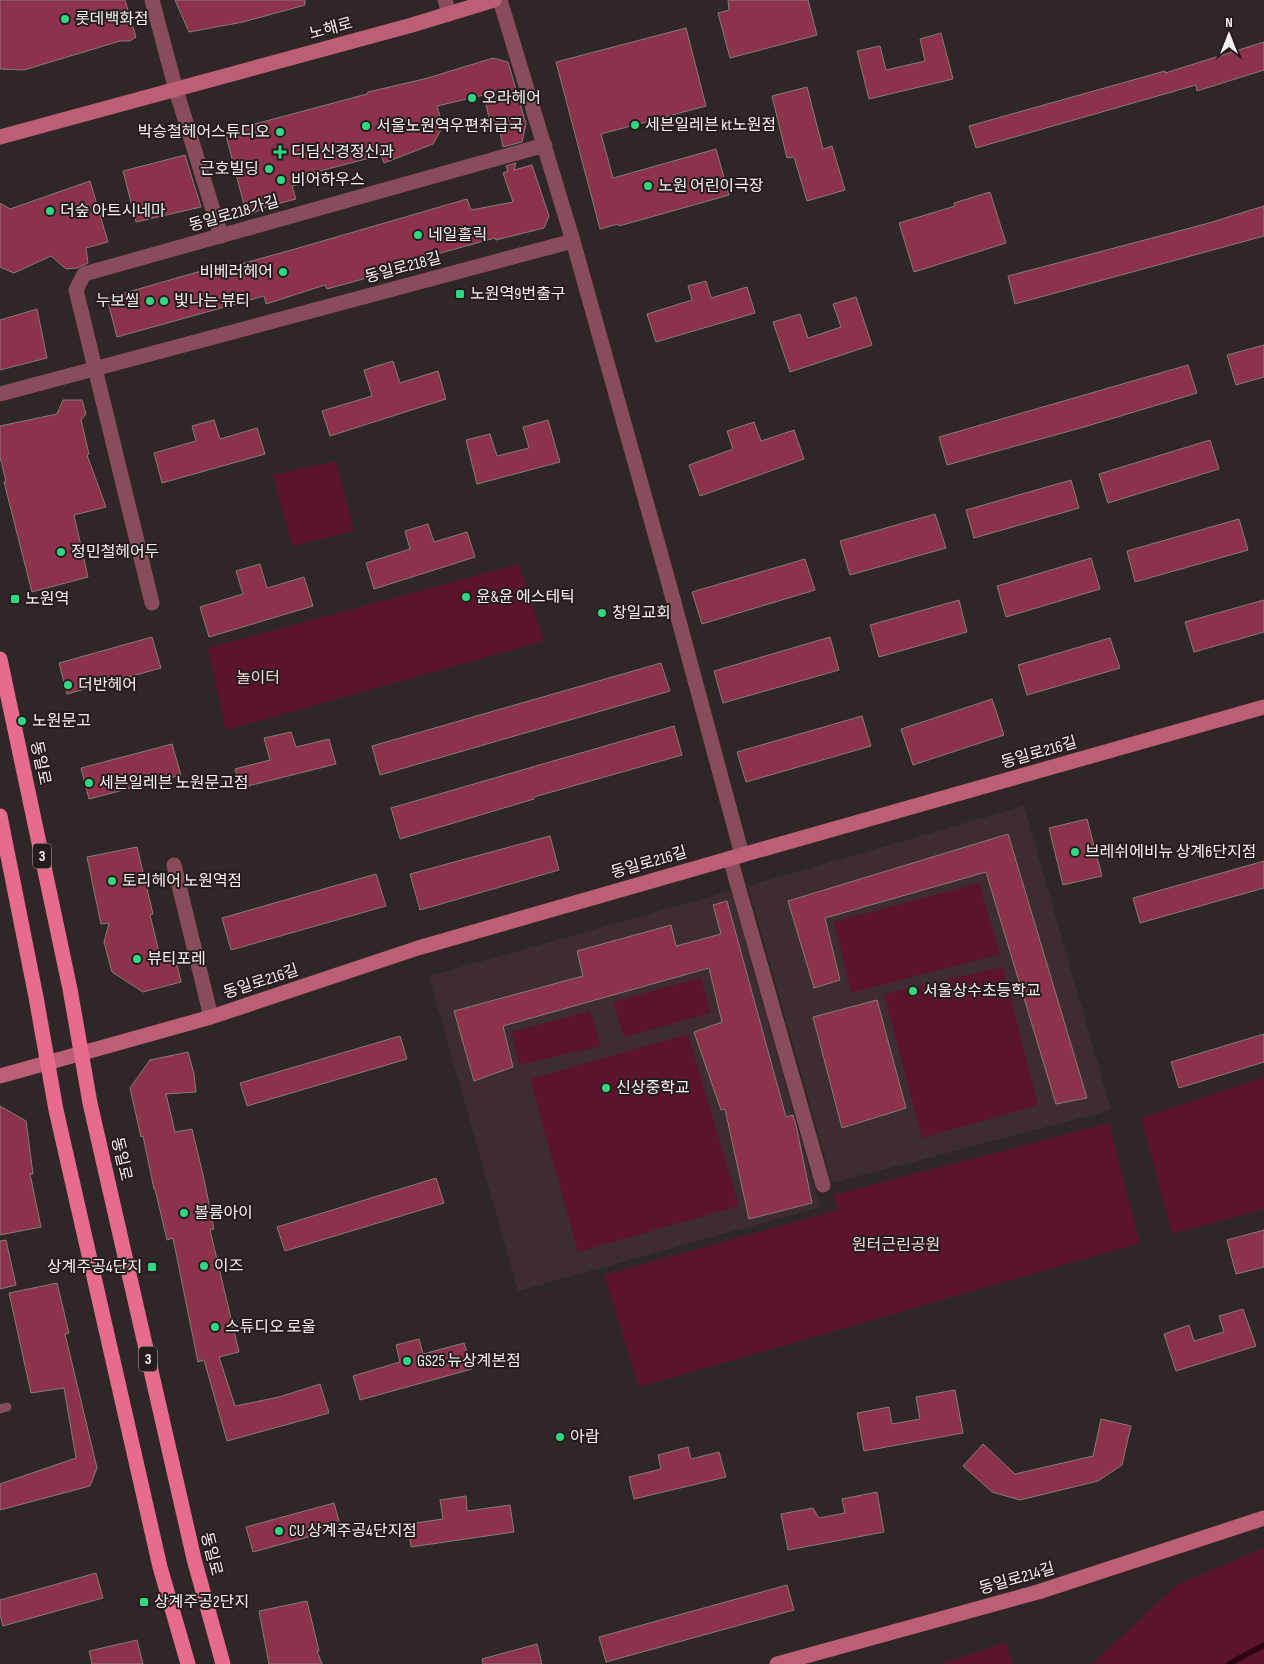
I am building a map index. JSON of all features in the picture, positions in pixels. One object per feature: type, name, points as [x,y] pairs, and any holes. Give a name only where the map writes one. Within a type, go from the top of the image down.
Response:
[{"type":"main road","name":"동일로","points":[[0,659],[70,989],[90,1103],[192,1550],[223,1664]]},
{"type":"main road","name":"3","points":[[0,816],[56,1110],[160,1566],[188,1664]]},
{"type":"street","points":[[152,0],[176,90],[221,236]]},
{"type":"street","name":"노해로","points":[[0,137],[176,90],[447,7],[494,0]]},
{"type":"street","points":[[500,0],[573,241],[682,630],[736,856],[823,1185]]},
{"type":"street","name":"동일로218가길","points":[[152,603],[76,290],[84,274],[545,145]]},
{"type":"street","name":"동일로218길","points":[[0,394],[95,367],[573,241]]},
{"type":"street","name":"동일로216길","points":[[0,1076],[211,1017],[418,948],[1264,707]]},
{"type":"street","points":[[174,865],[211,1017]]},
{"type":"street","name":"동일로214길","points":[[777,1664],[1038,1592],[1264,1518]]},
{"type":"shaded area","points":[[1024,806],[1111,1110],[832,1183],[748,886]]},
{"type":"shaded area","points":[[731,891],[820,1207],[518,1291],[429,976]]},
{"type":"green space","points":[[336,461],[354,531],[292,546],[273,475]]},
{"type":"green space","name":"놀이터","points":[[519,564],[544,641],[226,730],[208,648]]},
{"type":"green space","points":[[979,883],[1000,954],[851,993],[834,922]]},
{"type":"green space","points":[[1003,967],[1038,1105],[922,1138],[884,994]]},
{"type":"green space","points":[[701,977],[711,1013],[624,1037],[613,1002]]},
{"type":"green space","points":[[590,1011],[601,1046],[519,1065],[512,1032]]},
{"type":"green space","points":[[688,1034],[739,1206],[578,1252],[530,1079]]},
{"type":"green space","points":[[1264,1077],[1264,1209],[1172,1234],[1141,1118]]},
{"type":"green space","name":"원터근린공원","points":[[1109,1123],[1140,1243],[639,1387],[604,1275],[838,1210],[833,1195]]},
{"type":"green space","points":[[1264,1548],[1264,1664],[1092,1664],[1177,1585]]},
{"type":"green space","points":[[1006,1642],[1013,1664],[941,1664]]},
{"type":"building","name":"롯데백화점","points":[[0,0],[125,0],[136,37],[130,41],[120,41],[24,70],[0,69]]},
{"type":"building","points":[[175,0],[305,0],[305,5],[243,22],[189,32]]},
{"type":"building","points":[[728,0],[808,0],[817,35],[730,58],[718,13],[729,10]]},
{"type":"building","points":[[686,28],[706,106],[601,134],[613,178],[716,149],[729,195],[619,226],[618,224],[600,229],[556,62]]},
{"type":"building","points":[[941,33],[953,79],[869,99],[857,51],[880,46],[886,70],[925,61],[920,39]]},
{"type":"building","points":[[1264,42],[1264,70],[1197,91],[1196,85],[976,148],[969,126],[1165,71],[1165,73]]},
{"type":"building","points":[[493,58],[508,62],[526,124],[522,142],[503,147],[498,122],[489,118],[484,95],[437,106],[443,126],[433,144],[384,163],[381,155],[305,175],[308,182],[292,186],[296,199],[269,206],[247,216],[225,132],[367,94],[368,92],[428,78]]},
{"type":"building","points":[[807,87],[823,149],[832,146],[845,190],[807,201],[794,157],[787,158],[772,96]]},
{"type":"building","points":[[185,155],[201,207],[136,222],[123,171]]},
{"type":"building","points":[[516,163],[514,170],[532,165],[549,216],[544,228],[496,240],[495,238],[379,270],[381,274],[327,289],[325,285],[266,304],[264,296],[117,337],[107,298],[229,263],[230,267],[467,199],[471,210],[513,202],[503,173],[508,171],[506,166]]},
{"type":"building","points":[[90,181],[108,242],[86,248],[88,263],[77,268],[66,269],[51,256],[14,273],[0,267],[0,203],[10,209]]},
{"type":"building","points":[[990,192],[1006,243],[914,272],[899,223],[955,206],[954,203]]},
{"type":"building","points":[[1264,206],[1264,236],[1015,304],[1008,276],[1209,223]]},
{"type":"building","points":[[706,281],[711,298],[747,287],[755,313],[656,342],[647,314],[692,300],[688,286]]},
{"type":"building","points":[[856,297],[872,345],[790,372],[773,322],[800,314],[808,338],[841,327],[833,304]]},
{"type":"building","points":[[37,309],[47,358],[0,370],[0,320]]},
{"type":"building","points":[[1264,345],[1264,377],[1236,385],[1227,355]]},
{"type":"building","points":[[393,361],[400,383],[438,371],[446,399],[330,436],[322,411],[372,396],[364,370]]},
{"type":"building","points":[[1188,365],[1197,393],[947,465],[939,437]]},
{"type":"building","points":[[63,400],[82,400],[86,414],[81,420],[89,454],[87,455],[106,507],[74,515],[88,577],[32,592],[4,482],[6,481],[0,457],[0,426],[57,414]]},
{"type":"building","points":[[214,420],[220,439],[257,428],[265,454],[162,483],[154,453],[196,441],[192,426]]},
{"type":"building","points":[[548,420],[560,462],[477,484],[466,440],[490,434],[497,456],[529,448],[523,427]]},
{"type":"building","points":[[754,422],[761,441],[794,430],[804,459],[700,496],[689,465],[733,449],[727,431]]},
{"type":"building","points":[[1210,440],[1219,469],[1108,503],[1099,474]]},
{"type":"building","points":[[1071,480],[1079,508],[974,538],[966,510]]},
{"type":"building","points":[[935,514],[946,548],[850,575],[840,541]]},
{"type":"building","points":[[1239,519],[1248,550],[1135,582],[1127,551]]},
{"type":"building","points":[[428,524],[434,542],[467,532],[475,557],[374,589],[366,563],[410,549],[405,531]]},
{"type":"building","points":[[1091,558],[1100,589],[1006,617],[997,586]]},
{"type":"building","points":[[805,559],[815,590],[702,624],[692,592]]},
{"type":"building","points":[[260,564],[267,588],[304,577],[313,606],[209,637],[200,607],[243,594],[236,571]]},
{"type":"building","points":[[959,600],[967,632],[879,657],[870,625]]},
{"type":"building","points":[[1264,600],[1264,632],[1194,652],[1185,622]]},
{"type":"building","points":[[152,637],[161,668],[67,694],[59,663]]},
{"type":"building","points":[[830,637],[839,670],[723,703],[714,671]]},
{"type":"building","points":[[1110,638],[1120,668],[1027,695],[1018,665]]},
{"type":"building","points":[[661,663],[670,691],[380,775],[372,746]]},
{"type":"building","points":[[992,699],[1004,735],[913,765],[901,729]]},
{"type":"building","points":[[862,716],[871,746],[746,782],[737,752]]},
{"type":"building","points":[[674,726],[682,755],[534,797],[534,799],[400,839],[391,808]]},
{"type":"building","points":[[291,732],[296,747],[329,739],[336,764],[240,788],[235,769],[270,760],[264,738]]},
{"type":"building","points":[[172,744],[181,775],[89,799],[81,768]]},
{"type":"building","name":"브레쉬에비뉴 상계6단지점","points":[[1087,819],[1102,876],[1063,885],[1049,828]]},
{"type":"building","points":[[1008,834],[1087,1098],[1056,1104],[986,872],[825,918],[840,980],[814,988],[788,901]]},
{"type":"building","points":[[550,836],[559,870],[420,910],[410,874]]},
{"type":"building","points":[[137,847],[153,914],[150,915],[159,952],[174,951],[181,982],[143,992],[112,972],[104,942],[109,923],[101,924],[87,857]]},
{"type":"building","points":[[1264,861],[1264,888],[1140,923],[1133,898]]},
{"type":"building","points":[[376,874],[386,906],[231,950],[222,918]]},
{"type":"building","points":[[727,901],[786,1117],[793,1115],[796,1125],[812,1203],[749,1219],[725,1109],[721,1110],[694,1032],[722,1022],[709,968],[503,1026],[513,1067],[474,1081],[454,1011],[583,976],[577,951],[671,925],[676,946],[721,934],[713,905]]},
{"type":"building","points":[[877,1000],[906,1108],[842,1128],[813,1017]]},
{"type":"building","points":[[1264,1034],[1264,1062],[1179,1088],[1171,1062]]},
{"type":"building","points":[[400,1036],[407,1059],[247,1106],[240,1083]]},
{"type":"building","points":[[188,1052],[194,1074],[196,1092],[166,1094],[175,1132],[192,1129],[204,1179],[214,1229],[210,1230],[239,1352],[219,1357],[235,1406],[279,1397],[320,1384],[329,1413],[227,1441],[204,1360],[198,1362],[173,1238],[167,1240],[130,1088],[150,1060]]},
{"type":"building","points":[[0,1106],[26,1121],[33,1174],[30,1174],[41,1227],[0,1235]]},
{"type":"building","points":[[436,1178],[444,1203],[285,1251],[277,1227]]},
{"type":"building","points":[[1264,1230],[1264,1267],[1236,1274],[1227,1240]]},
{"type":"building","points":[[6,1240],[16,1285],[0,1289],[0,1241]]},
{"type":"building","points":[[57,1283],[69,1333],[65,1334],[97,1468],[90,1486],[0,1510],[0,1484],[76,1458],[64,1388],[31,1393],[9,1293]]},
{"type":"building","points":[[1243,1309],[1256,1346],[1176,1371],[1164,1334],[1189,1325],[1194,1341],[1224,1332],[1219,1316]]},
{"type":"building","points":[[419,1339],[423,1354],[464,1343],[472,1369],[360,1400],[353,1376],[400,1362],[396,1345]]},
{"type":"building","points":[[955,1390],[963,1433],[864,1451],[857,1413],[889,1407],[892,1424],[920,1419],[916,1397]]},
{"type":"building","points":[[1101,1419],[1131,1426],[1122,1465],[1098,1481],[1020,1500],[992,1492],[963,1466],[983,1444],[1015,1474],[1093,1456]]},
{"type":"building","points":[[688,1447],[691,1459],[719,1452],[726,1477],[634,1499],[629,1477],[661,1469],[658,1455]]},
{"type":"building","points":[[877,1492],[884,1532],[788,1550],[781,1514],[813,1508],[819,1518],[845,1513],[842,1499]]},
{"type":"building","points":[[466,1496],[467,1511],[510,1505],[514,1532],[411,1547],[408,1524],[443,1519],[440,1500]]},
{"type":"building","points":[[334,1503],[341,1528],[253,1552],[246,1527]]},
{"type":"building","points":[[96,1573],[103,1598],[3,1626],[0,1615],[0,1600]]},
{"type":"building","points":[[787,1585],[794,1610],[606,1662],[599,1637]]},
{"type":"building","points":[[307,1601],[319,1651],[317,1651],[322,1664],[269,1664],[259,1611]]},
{"type":"building","points":[[137,1640],[143,1664],[92,1664],[89,1651]]},
{"type":"building","points":[[537,1644],[542,1664],[483,1664],[482,1659]]},
{"type":"waterway","points":[[1229,1664],[1264,1645]]},
{"type":"place","name":"롯데백화점","points":[[65,19]]},
{"type":"place","name":"오라헤어","points":[[472,98]]},
{"type":"place","name":"세븐일레븐 kt노원점","points":[[635,125]]},
{"type":"place","name":"서울노원역우편취급국","points":[[366,126]]},
{"type":"place","name":"박승철헤어스튜디오","points":[[280,132]]},
{"type":"place","name":"디딤신경정신과","points":[[280,152]]},
{"type":"place","name":"근호빌딩","points":[[269,169]]},
{"type":"place","name":"비어하우스","points":[[281,180]]},
{"type":"place","name":"노원 어린이극장","points":[[648,186]]},
{"type":"place","name":"더숲 아트시네마","points":[[50,211]]},
{"type":"place","name":"네일홀릭","points":[[418,235]]},
{"type":"place","name":"비베러헤어","points":[[283,272]]},
{"type":"place","name":"노원역9번출구","points":[[460,294]]},
{"type":"place","name":"누보씰","points":[[150,301]]},
{"type":"place","name":"빛나는 뷰티","points":[[164,301]]},
{"type":"place","name":"정민철헤어두","points":[[61,552]]},
{"type":"place","name":"윤&윤 에스테틱","points":[[466,597]]},
{"type":"place","name":"노원역","points":[[15,599]]},
{"type":"place","name":"창일교회","points":[[602,613]]},
{"type":"place","name":"더반헤어","points":[[68,685]]},
{"type":"place","name":"노원문고","points":[[22,721]]},
{"type":"place","name":"세븐일레븐 노원문고점","points":[[89,783]]},
{"type":"place","name":"브레쉬에비뉴 상계6단지점","points":[[1075,852]]},
{"type":"place","name":"토리헤어 노원역점","points":[[112,881]]},
{"type":"place","name":"뷰티포레","points":[[137,959]]},
{"type":"place","name":"서울상수초등학교","points":[[913,991]]},
{"type":"place","name":"신상중학교","points":[[606,1088]]},
{"type":"place","name":"볼륨아이","points":[[184,1213]]},
{"type":"place","name":"이즈","points":[[204,1266]]},
{"type":"place","name":"상계주공4단지","points":[[152,1267]]},
{"type":"place","name":"스튜디오 로울","points":[[215,1327]]},
{"type":"place","name":"GS25 뉴상계본점","points":[[407,1361]]},
{"type":"place","name":"아람","points":[[560,1437]]},
{"type":"place","name":"CU 상계주공4단지점","points":[[279,1531]]},
{"type":"place","name":"상계주공2단지","points":[[144,1602]]}]
